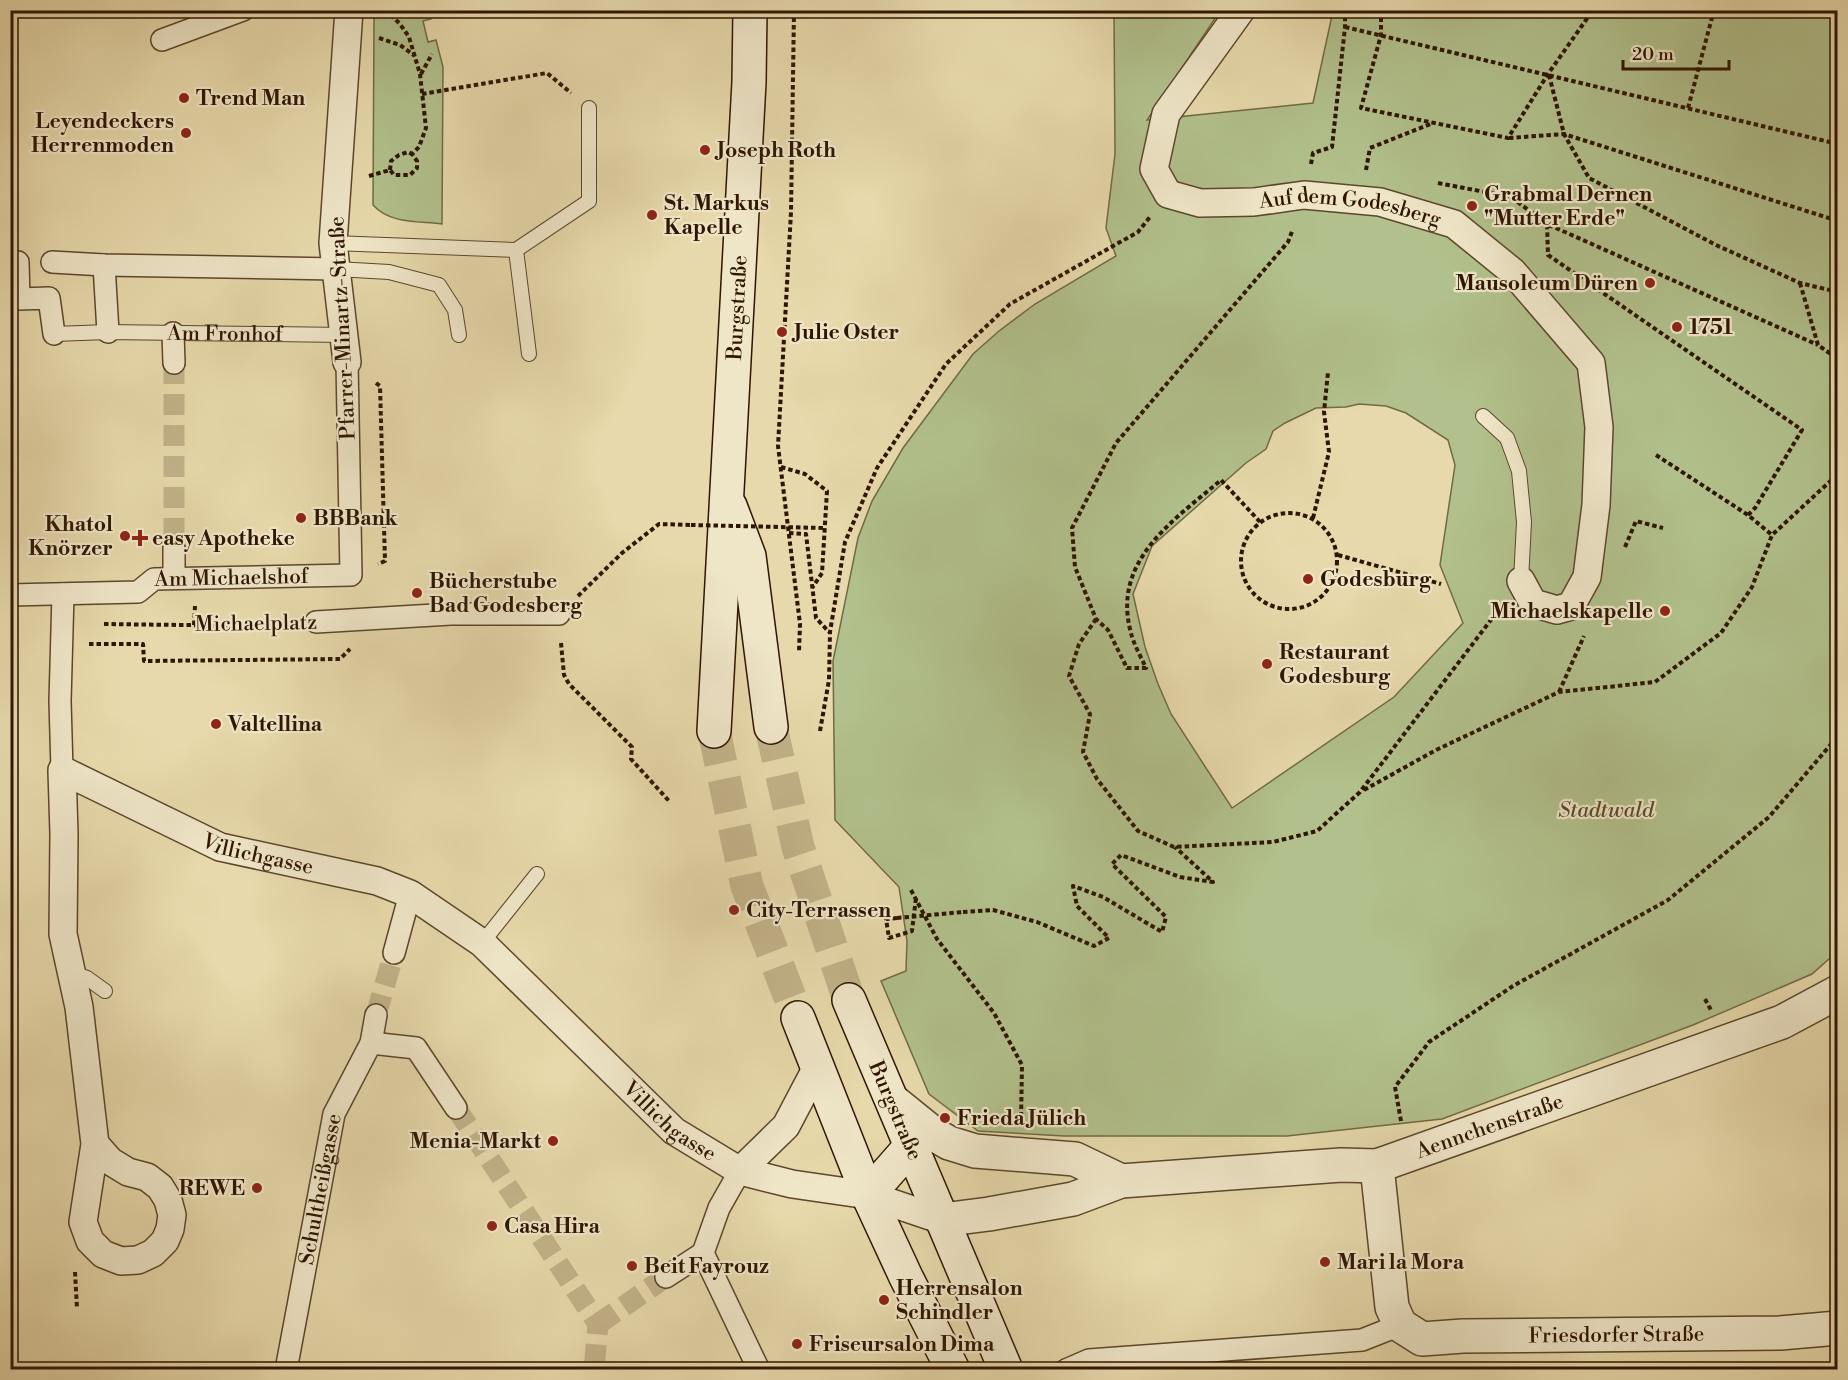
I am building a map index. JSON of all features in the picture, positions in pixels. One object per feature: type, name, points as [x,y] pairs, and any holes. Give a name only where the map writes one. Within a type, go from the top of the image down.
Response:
[{"type":"main road","name":"Burgstraße","points":[[714,731],[749,82],[750,10]]},
{"type":"main road","name":"Burgstraße","points":[[726,495],[749,556],[771,727]]},
{"type":"main road","name":"Aennchenstraße","points":[[942,1220],[1073,1199],[1121,1181],[1341,1165],[1377,1166],[1782,1023],[1838,992]]},
{"type":"main road","name":"Burgstraße","points":[[849,1000],[1006,1370]]},
{"type":"main road","points":[[798,1018],[868,1195],[953,1370]]},
{"type":"main road","name":"Aennchenstraße","points":[[893,1101],[935,1135],[949,1143],[975,1151],[1075,1159],[1121,1181]]},
{"type":"main road","points":[[868,1195],[911,1146]]},
{"type":"main road","points":[[1377,1166],[1392,1307],[1400,1325]]},
{"type":"main road","name":"Friesdorfer Straße","points":[[1400,1325],[1422,1339],[1463,1336],[1780,1333],[1838,1328]]},
{"type":"street","points":[[162,40],[243,10]]},
{"type":"street","points":[[1168,194],[1154,169],[1166,114],[1241,10]]},
{"type":"street","name":"Pfarrer-Minartz-Straße","points":[[348,23],[337,185],[335,256],[347,362],[351,575]]},
{"type":"street","name":"Auf dem Godesberg","points":[[1168,194],[1200,203],[1254,202],[1304,195],[1380,202],[1454,224],[1513,272],[1591,363],[1599,427],[1596,505],[1587,577],[1570,606],[1557,610],[1533,603],[1521,581]]},
{"type":"street","points":[[52,262],[104,265],[335,256]]},
{"type":"street","name":"Am Fronhof","points":[[10,262],[18,262],[19,299],[49,298],[54,334]]},
{"type":"street","points":[[104,265],[108,332]]},
{"type":"street","points":[[173,333],[174,363]]},
{"type":"street","points":[[174,548],[174,579]]},
{"type":"street","name":"Am Michaelshof","points":[[10,595],[138,592],[154,579],[351,575]]},
{"type":"street","points":[[63,594],[63,934],[79,1006],[95,1144]]},
{"type":"street","name":"Michaelplatz","points":[[316,622],[451,614],[559,614]]},
{"type":"street","name":"Villichgasse","points":[[62,770],[220,847],[377,881],[410,894],[482,943],[674,1131],[740,1171],[792,1184],[868,1195],[942,1220]]},
{"type":"street","points":[[394,953],[410,894]]},
{"type":"street","name":"Schultheißgasse","points":[[286,1370],[334,1113],[371,1043],[376,1015]]},
{"type":"street","points":[[371,1043],[416,1048],[456,1108]]},
{"type":"street","name":"Villichgasse","points":[[703,1253],[719,1208],[740,1171],[786,1126],[817,1067]]},
{"type":"street","points":[[666,1277],[703,1253],[759,1370]]},
{"type":"street","points":[[1066,1370],[1089,1360],[1362,1340],[1400,1325]]},
{"type":"lane","points":[[335,256],[516,250],[589,201],[589,108]]},
{"type":"lane","points":[[516,250],[529,354]]},
{"type":"lane","points":[[335,256],[439,285],[455,310],[459,334]]},
{"type":"lane","name":"Am Fronhof","points":[[54,334],[108,332],[344,334]]},
{"type":"lane","points":[[1483,416],[1507,438],[1519,471],[1524,522],[1521,581]]},
{"type":"lane","points":[[482,943],[537,874]]},
{"type":"lane","points":[[71,973],[87,978],[105,991]]},
{"type":"path","points":[[386,10],[409,37],[420,74],[426,128],[419,147],[412,154]]},
{"type":"path","points":[[794,10],[791,212],[778,446],[800,624],[799,656]]},
{"type":"path","points":[[1260,522],[1221,480],[1161,530],[1144,551],[1129,585],[1126,608],[1131,635],[1146,668],[1126,668],[1108,630],[1096,619],[1075,567],[1072,528],[1116,443],[1288,243],[1304,195],[1313,153],[1332,147],[1345,10]]},
{"type":"path","points":[[1381,10],[1381,35],[1361,108],[1509,138],[1564,134],[1838,221]]},
{"type":"path","points":[[1509,138],[1548,74],[1593,10]]},
{"type":"path","points":[[1688,108],[1714,10]]},
{"type":"path","points":[[348,23],[400,45],[416,57]]},
{"type":"path","points":[[1345,27],[1838,144]]},
{"type":"path","points":[[420,74],[432,54]]},
{"type":"path","points":[[422,94],[547,73],[589,108]]},
{"type":"path","points":[[1548,74],[1564,134],[1589,178],[1716,245],[1800,283],[1838,292]]},
{"type":"path","points":[[1376,172],[1365,170],[1370,148],[1434,123]]},
{"type":"path","points":[[408,152],[417,161],[417,168],[410,175],[394,175],[390,170],[391,161],[408,152]]},
{"type":"path","points":[[337,185],[390,170]]},
{"type":"path","points":[[1432,182],[1511,197],[1548,224],[1818,345],[1838,359]]},
{"type":"path","points":[[820,731],[829,680],[830,632],[845,542],[877,468],[946,364],[1010,304],[1138,232],[1168,194]]},
{"type":"path","points":[[1548,224],[1548,255],[1803,430],[1755,508],[1748,515]]},
{"type":"path","points":[[1800,283],[1818,345]]},
{"type":"path","points":[[1313,518],[1329,452],[1324,412],[1328,372]]},
{"type":"path","points":[[1656,455],[1748,515],[1772,535]]},
{"type":"path","points":[[781,467],[805,474],[826,491],[822,573],[812,588]]},
{"type":"path","points":[[1360,792],[1436,750],[1558,692],[1655,682],[1721,633],[1752,587],[1772,535],[1838,474]]},
{"type":"path","points":[[1294,512],[1313,518],[1326,529],[1333,539],[1338,555],[1334,581],[1321,598],[1306,607],[1289,610],[1265,604],[1252,593],[1242,573],[1242,551],[1248,535],[1260,522],[1277,514],[1294,512]]},
{"type":"path","points":[[669,801],[631,759],[632,747],[569,684],[564,675],[559,614],[622,553],[659,524],[824,528]]},
{"type":"path","points":[[789,533],[806,534],[816,618],[830,632]]},
{"type":"path","points":[[1338,555],[1441,584]]},
{"type":"path","points":[[1174,847],[1274,842],[1317,831],[1360,792],[1521,581]]},
{"type":"path","points":[[194,625],[196,601]]},
{"type":"path","points":[[916,897],[912,931],[889,938],[886,919],[897,918],[963,912],[993,910],[1037,922],[1094,946],[1109,938],[1077,906],[1073,886],[1103,897],[1162,932],[1166,917],[1112,864],[1121,855],[1180,877],[1213,882],[1174,847],[1138,831],[1097,779],[1083,752],[1090,714],[1069,676],[1079,644],[1096,619]]},
{"type":"path","name":"Michaelplatz","points":[[62,634],[194,625],[259,626],[316,622]]},
{"type":"path","name":"Michaelplatz","points":[[62,634],[143,644],[144,661],[340,659]]},
{"type":"path","points":[[1402,1126],[1395,1088],[1429,1042],[1513,986],[1668,900],[1769,817],[1838,736]]},
{"type":"path","points":[[911,890],[937,939],[994,1013],[1022,1065],[1021,1129]]},
{"type":"path","points":[[75,1262],[77,1308]]},
{"type":"green space","points":[[380,11],[429,11],[431,19],[423,21],[428,42],[436,40],[443,67],[442,224],[396,219],[373,205],[374,19]]},
{"type":"green space","name":"Stadtwald","points":[[1114,11],[1220,11],[1147,120],[1313,103],[1333,11],[1837,11],[1838,951],[1812,974],[1693,1025],[1442,1119],[1287,1136],[1064,1136],[978,1131],[929,1094],[881,981],[906,971],[907,941],[899,887],[835,820],[833,661],[858,538],[872,501],[903,448],[973,354],[1035,304],[1116,256],[1106,228],[1115,154]],"holes":[[[1359,404],[1386,406],[1406,413],[1448,440],[1455,465],[1440,565],[1463,623],[1394,697],[1232,808],[1171,714],[1145,647],[1133,594],[1152,546],[1246,463],[1266,449],[1273,431],[1316,408]]]},
{"type":"tunnel","points":[[174,363],[174,548]]},
{"type":"tunnel","points":[[771,727],[798,847],[849,1000]]},
{"type":"tunnel","points":[[714,731],[747,886],[798,1018]]},
{"type":"tunnel","points":[[376,1015],[394,953]]},
{"type":"tunnel","points":[[456,1108],[598,1324],[594,1370]]},
{"type":"tunnel","points":[[598,1324],[666,1277]]},
{"type":"place","name":"Trend Man","points":[[184,98]]},
{"type":"place","name":"Leyendeckers Herrenmoden","points":[[186,133]]},
{"type":"place","name":"Joseph Roth","points":[[705,150]]},
{"type":"place","name":"Grabmal Dernen \"Mutter Erde\"","points":[[1472,206]]},
{"type":"place","name":"St. Markus Kapelle","points":[[652,215]]},
{"type":"place","name":"Mausoleum Düren","points":[[1650,283]]},
{"type":"place","name":"1751","points":[[1677,327]]},
{"type":"place","name":"Julie Oster","points":[[782,332]]},
{"type":"place","name":"BBBank","points":[[301,518]]},
{"type":"place","name":"Khatol Knörzer","points":[[125,536]]},
{"type":"place","name":"easy Apotheke","points":[[140,538]]},
{"type":"place","name":"Godesburg","points":[[1308,579]]},
{"type":"place","name":"Bücherstube Bad Godesberg","points":[[417,593]]},
{"type":"place","name":"Michaelskapelle","points":[[1665,611]]},
{"type":"place","name":"Restaurant Godesburg","points":[[1267,664]]},
{"type":"place","name":"Valtellina","points":[[216,724]]},
{"type":"place","name":"City-Terrassen","points":[[734,910]]},
{"type":"place","name":"Frieda Jülich","points":[[945,1118]]},
{"type":"place","name":"Menia-Markt","points":[[553,1141]]},
{"type":"place","name":"REWE","points":[[257,1188]]},
{"type":"place","name":"Casa Hira","points":[[492,1226]]},
{"type":"place","name":"Mari la Mora","points":[[1325,1262]]},
{"type":"place","name":"Beit Fayrouz","points":[[632,1266]]},
{"type":"place","name":"Herrensalon Schindler","points":[[884,1300]]},
{"type":"place","name":"Friseursalon Dima","points":[[797,1344]]}]
